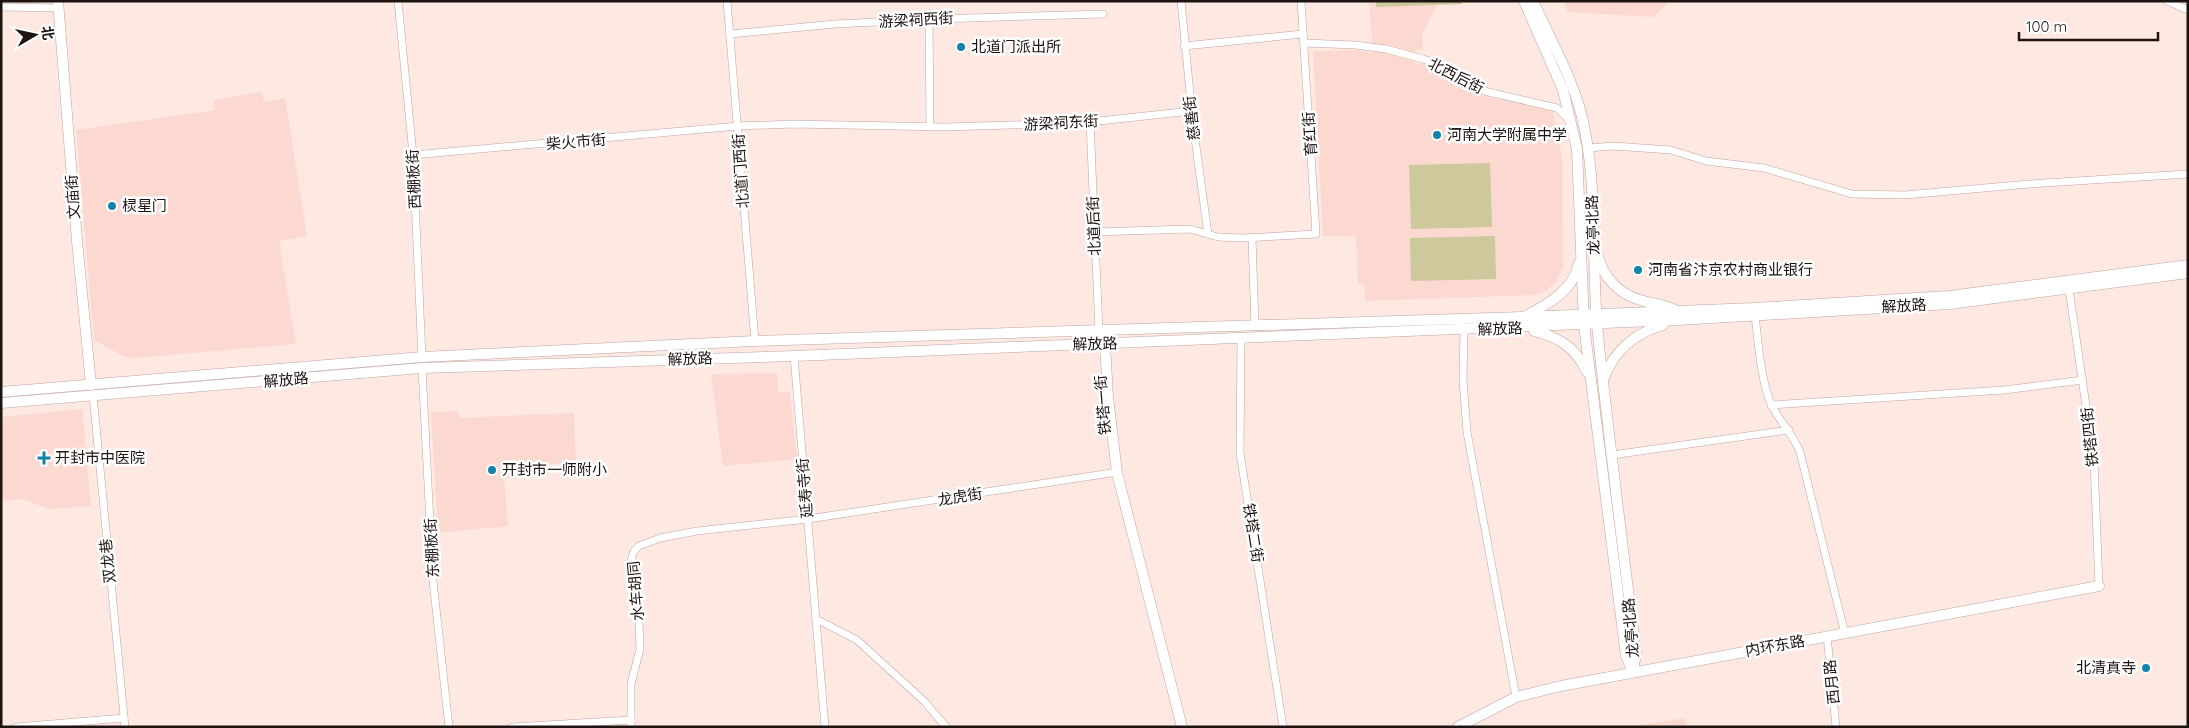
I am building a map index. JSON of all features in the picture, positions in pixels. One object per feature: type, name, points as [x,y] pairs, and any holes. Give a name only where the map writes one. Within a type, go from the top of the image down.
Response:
[{"type":"main road","name":"龙亭北路","points":[[1524,1],[1563,90],[1572,123],[1578,163],[1584,325],[1626,656],[1633,672]]},
{"type":"main road","name":"龙亭北路","points":[[1533,1],[1572,87],[1588,148],[1594,239],[1596,319],[1636,654],[1633,672]]},
{"type":"main road","name":"文庙街","points":[[58,5],[91,385]]},
{"type":"main road","points":[[1594,239],[1600,267],[1619,290],[1636,298],[1662,304],[1678,316],[1630,340],[1608,366],[1603,381]]},
{"type":"main road","points":[[1582,245],[1578,268],[1573,280],[1565,289],[1522,323],[1567,344],[1580,359],[1592,384]]},
{"type":"main road","name":"解放路","points":[[1678,316],[1949,296],[2188,265]]},
{"type":"main road","name":"解放路","points":[[1,404],[422,368],[794,356],[1464,330],[1583,314],[1596,319],[1754,315],[1950,304],[2188,273]]},
{"type":"main road","name":"解放路","points":[[1,392],[422,357],[755,342],[1255,326],[1522,323],[1584,325],[1596,319]]},
{"type":"main road","name":"铁塔一街","points":[[1099,331],[1117,472],[1182,727]]},
{"type":"main road","name":"铁塔一街","points":[[1102,344],[1101,397],[1112,473],[1120,512],[1175,727]]},
{"type":"main road","name":"内环东路","points":[[1458,727],[1516,697],[1561,686],[2099,586]]},
{"type":"street","name":"西棚板街","points":[[398,1],[414,155],[422,357]]},
{"type":"street","name":"北道门西街","points":[[727,1],[755,342]]},
{"type":"street","name":"慈善街","points":[[1181,1],[1191,111],[1208,234]]},
{"type":"street","name":"育红街","points":[[1252,238],[1316,234],[1301,1]]},
{"type":"street","points":[[2167,1],[2188,10]]},
{"type":"street","points":[[1,8],[58,5]]},
{"type":"street","name":"游梁祠西街","points":[[730,34],[835,24],[1103,14]]},
{"type":"street","points":[[930,19],[930,127]]},
{"type":"street","points":[[1184,46],[1303,34]]},
{"type":"street","name":"北西后街","points":[[1304,43],[1355,45],[1386,49],[1423,59],[1445,67],[1484,91],[1557,108],[1572,123]]},
{"type":"street","name":"游梁祠东街","points":[[738,126],[794,124],[930,127],[1090,122],[1191,111]]},
{"type":"street","name":"北道后街","points":[[1090,122],[1099,331]]},
{"type":"street","name":"柴火市街","points":[[414,155],[738,126]]},
{"type":"street","points":[[1588,148],[1613,146],[1671,150],[1706,161],[1764,168],[1852,194],[1905,195],[2038,183],[2188,174]]},
{"type":"street","points":[[1095,232],[1190,230],[1218,237],[1252,238],[1255,326]]},
{"type":"street","name":"铁塔四街","points":[[2068,289],[2094,461],[2099,586]]},
{"type":"street","points":[[1754,315],[1763,372],[1771,405],[1795,438],[1800,452],[1845,634]]},
{"type":"street","points":[[1464,330],[1463,380],[1467,432],[1516,697]]},
{"type":"street","name":"铁塔二街","points":[[1241,338],[1240,453],[1283,727]]},
{"type":"street","name":"延寿寺街","points":[[794,356],[824,727]]},
{"type":"street","name":"东棚板街","points":[[422,368],[433,581],[448,727]]},
{"type":"street","points":[[1771,405],[2004,390],[2083,380]]},
{"type":"street","name":"双龙巷","points":[[94,396],[125,727]]},
{"type":"street","points":[[1612,455],[1789,430]]},
{"type":"street","name":"龙虎街","points":[[808,519],[1112,473]]},
{"type":"street","name":"水车胡同","points":[[631,723],[631,684],[640,649],[639,621],[631,560],[634,551],[639,546],[660,538],[688,532],[808,519]]},
{"type":"street","points":[[816,620],[857,640],[925,702],[946,727]]},
{"type":"street","name":"西月路","points":[[1827,636],[1836,727]]},
{"type":"street","points":[[16,727],[124,718]]},
{"type":"street","points":[[512,727],[631,723]]},
{"type":"shaded area","name":"河南大学附属中学","points":[[1369,1],[1462,1],[1462,4],[1437,5],[1422,34],[1423,50],[1415,50],[1414,63],[1436,67],[1454,77],[1465,89],[1486,97],[1553,111],[1562,159],[1563,267],[1556,282],[1546,291],[1535,295],[1365,301],[1364,284],[1358,284],[1356,236],[1323,236],[1313,51],[1357,50],[1373,53]]},
{"type":"shaded area","points":[[1376,1],[1462,1],[1462,4],[1376,7]]},
{"type":"shaded area","points":[[1563,1],[1670,1],[1653,17],[1568,12]]},
{"type":"shaded area","points":[[262,92],[264,102],[285,98],[307,236],[279,241],[296,344],[134,358],[123,356],[94,340],[76,130],[215,110],[214,100]]},
{"type":"shaded area","points":[[1490,163],[1492,227],[1411,229],[1409,165]]},
{"type":"shaded area","points":[[1495,236],[1496,279],[1411,281],[1410,238]]},
{"type":"shaded area","points":[[777,373],[778,392],[790,392],[797,459],[723,466],[711,374]]},
{"type":"shaded area","name":"开封市中医院","points":[[82,409],[91,506],[49,509],[22,499],[1,501],[1,417]]},
{"type":"shaded area","name":"开封市一师附小","points":[[458,411],[459,418],[574,413],[576,463],[550,464],[550,475],[504,478],[508,526],[438,533],[431,412]]},
{"type":"shaded area","points":[[1685,718],[1687,727],[1629,727]]},
{"type":"place","name":"北道门派出所","points":[[961,47]]},
{"type":"place","name":"河南大学附属中学","points":[[1437,135]]},
{"type":"place","name":"棂星门","points":[[112,206]]},
{"type":"place","name":"河南省汴京农村商业银行","points":[[1638,270]]},
{"type":"place","name":"开封市中医院","points":[[44,458]]},
{"type":"place","name":"开封市一师附小","points":[[492,470]]},
{"type":"place","name":"北清真寺","points":[[2146,668]]}]
